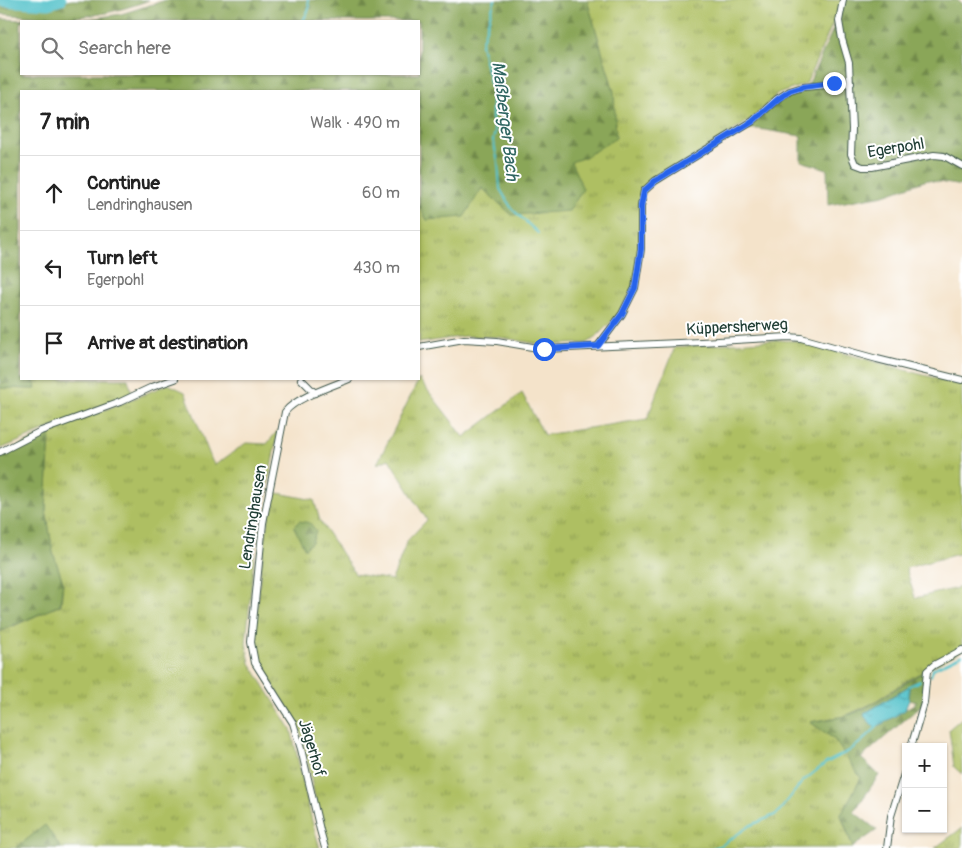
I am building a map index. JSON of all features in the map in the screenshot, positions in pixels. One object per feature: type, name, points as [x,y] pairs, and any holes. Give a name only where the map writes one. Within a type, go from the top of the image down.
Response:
[{"type":"street","name":"Egerpohl","points":[[843,0],[839,21],[849,63],[852,129],[851,154],[855,164],[863,167],[872,167],[934,155],[944,156],[962,166]]},
{"type":"street","points":[[420,347],[464,339],[497,341],[544,349],[598,346],[622,314],[635,288],[640,267],[641,206],[644,191],[655,181],[752,122],[790,91],[803,87],[850,83]]},
{"type":"street","name":"Küppersherweg","points":[[598,346],[801,338],[962,380]]},
{"type":"street","points":[[0,452],[41,431],[120,402],[172,380]]},
{"type":"street","points":[[302,380],[315,393]]},
{"type":"street","name":"Lendringhausen","points":[[255,663],[250,642],[263,523],[284,412],[290,406],[315,393],[347,380]]},
{"type":"street","points":[[912,743],[924,703],[927,671],[934,665],[962,650]]},
{"type":"street","name":"Jägerhof","points":[[255,663],[293,723],[325,848]]},
{"type":"street","points":[[888,848],[892,816],[902,782]]},
{"type":"green space","points":[[72,0],[149,0],[109,12],[64,18],[0,14],[0,4],[49,5]]},
{"type":"green space","points":[[166,0],[587,0],[614,92],[616,138],[585,157],[571,162],[583,189],[569,211],[512,215],[482,188],[464,217],[427,220],[420,208],[420,90],[20,90],[20,380],[34,380],[36,389],[0,388],[0,19],[30,20],[20,20],[20,75],[420,75],[420,20],[82,20],[121,14]]},
{"type":"green space","points":[[587,0],[843,0],[806,84],[778,94],[750,120],[641,191],[639,255],[633,288],[615,318],[594,339],[587,343],[545,345],[498,337],[465,336],[420,343],[420,208],[427,220],[482,188],[585,157],[614,92]]},
{"type":"green space","points":[[846,0],[957,0],[962,4],[962,186],[927,180],[884,195],[828,205],[827,169],[801,161],[801,136],[748,129],[781,100],[806,90]]},
{"type":"green space","points":[[777,340],[796,341],[962,384],[962,553],[906,568],[915,598],[962,587],[962,650],[909,679],[871,704],[845,716],[810,722],[834,739],[861,778],[841,815],[853,848],[329,848],[319,817],[302,736],[295,719],[258,661],[254,643],[261,567],[273,492],[314,500],[320,521],[355,574],[392,580],[407,541],[427,520],[389,459],[377,464],[419,380],[464,437],[522,393],[544,435],[647,419],[675,347]]},
{"type":"green space","points":[[34,380],[128,380],[132,394],[0,449],[0,388],[35,389]]},
{"type":"green space","points":[[168,384],[185,392],[215,465],[246,443],[267,444],[278,430],[266,496],[258,513],[246,643],[250,663],[291,729],[320,848],[0,848],[0,632],[61,605],[63,582],[53,553],[46,510],[50,431]]},
{"type":"green space","points":[[50,431],[46,510],[53,553],[63,582],[60,605],[0,631],[0,455]]},
{"type":"green space","points":[[299,521],[310,523],[316,531],[312,542],[305,549],[294,527]]},
{"type":"green space","points":[[924,672],[924,703],[861,758],[879,775],[854,812],[877,830],[853,847],[841,815],[861,778],[834,739],[810,722],[841,717],[866,708]],"holes":[[[909,686],[909,700],[917,702],[882,724],[865,714]]]},
{"type":"green space","points":[[962,718],[962,774],[954,767],[949,729]]},
{"type":"green space","points":[[45,825],[61,848],[16,848]]},
{"type":"green space","points":[[962,828],[962,848],[935,848]]},
{"type":"water","points":[[909,686],[909,700],[905,710],[875,728],[864,714]]},
{"type":"waterway","points":[[0,1],[49,4],[61,0]]},
{"type":"waterway","points":[[304,20],[309,9],[308,0]]},
{"type":"waterway","name":"Maßberger Bach","points":[[495,0],[481,44],[492,91],[492,118],[495,132],[493,140],[498,162],[500,189],[512,209],[538,233]]},
{"type":"waterway","points":[[931,676],[933,669],[962,655]]},
{"type":"waterway","points":[[909,686],[920,681]]},
{"type":"waterway","points":[[712,848],[722,845],[749,826],[777,814],[802,782],[826,763],[849,751],[877,727]]},
{"type":"route","points":[[544,349],[598,346],[622,314],[635,288],[640,267],[641,206],[644,191],[655,181],[752,122],[790,91],[803,87],[834,83]]}]
